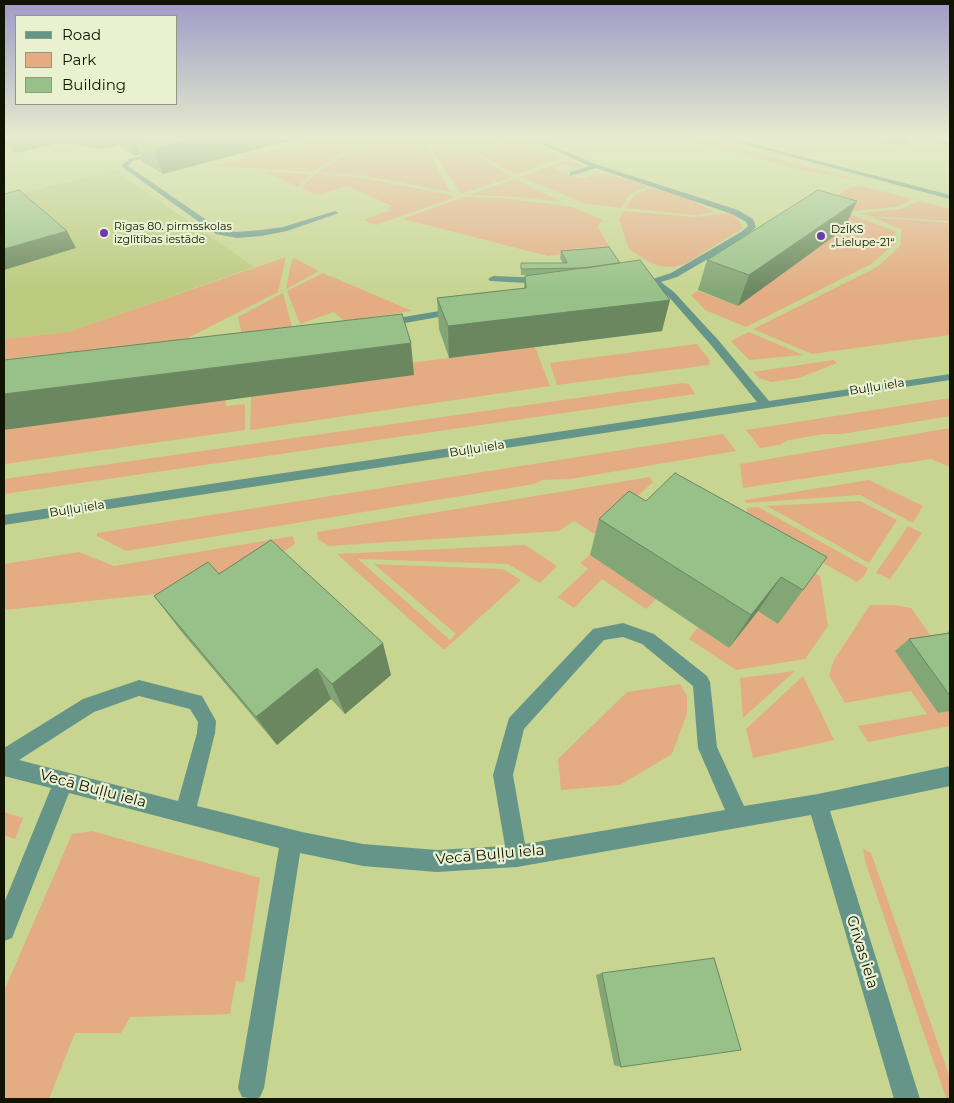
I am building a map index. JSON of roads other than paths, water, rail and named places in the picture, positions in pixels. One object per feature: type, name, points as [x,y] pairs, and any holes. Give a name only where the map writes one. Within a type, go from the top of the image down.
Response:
[{"type":"street","points":[[159,190],[219,232],[237,235],[262,234],[335,213]]},
{"type":"street","points":[[625,287],[655,282],[674,275],[744,234],[752,227],[750,221],[735,212],[670,190]]},
{"type":"street","points":[[925,190],[950,197]]},
{"type":"street","points":[[493,279],[554,280]]},
{"type":"street","points":[[655,282],[671,294],[715,343],[766,405]]},
{"type":"street","points":[[374,330],[404,320],[466,310]]},
{"type":"street","name":"Buļļu iela","points":[[4,520],[950,377]]},
{"type":"street","points":[[517,856],[503,775],[516,724],[599,634],[607,632],[623,630],[648,639],[701,682],[708,748],[739,818]]},
{"type":"street","points":[[4,759],[89,705],[139,688],[196,702],[207,721],[206,733],[184,813]]},
{"type":"street","name":"Vecā Buļļu iela","points":[[4,766],[291,841],[363,855],[437,861],[517,856],[818,804],[950,776]]},
{"type":"street","points":[[4,930],[64,781]]},
{"type":"street","name":"Grīvas iela","points":[[818,804],[907,1099]]},
{"type":"street","points":[[250,1088],[291,841]]},
{"type":"place","name":"Rīgas 80. pirmsskolas izglītības iestāde","points":[[104,233]]},
{"type":"place","name":"DzĪKS „Lielupe-21“","points":[[821,236]]}]
